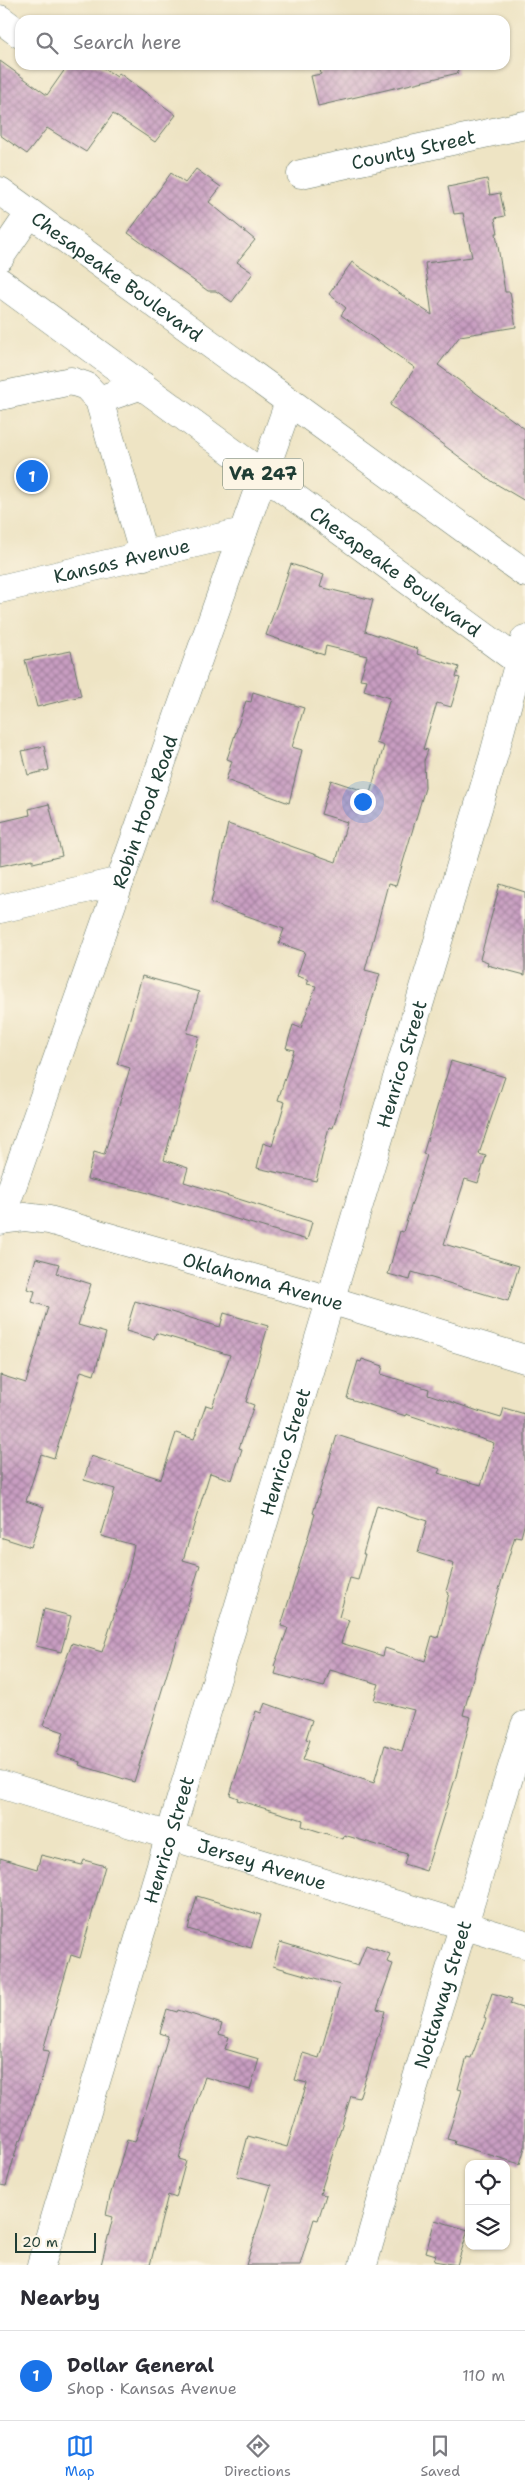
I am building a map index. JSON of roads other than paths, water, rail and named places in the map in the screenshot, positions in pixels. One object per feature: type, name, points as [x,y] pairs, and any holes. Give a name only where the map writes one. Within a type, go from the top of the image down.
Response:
[{"type":"street","points":[[0,19],[15,30]]},
{"type":"street","name":"County Street","points":[[301,174],[525,125]]},
{"type":"street","name":"Chesapeake Boulevard","points":[[0,191],[525,573]]},
{"type":"street","points":[[0,257],[30,213]]},
{"type":"street","name":"Chesapeake Boulevard","points":[[0,282],[263,474],[523,656]]},
{"type":"street","points":[[81,341],[92,393],[144,556]]},
{"type":"street","points":[[0,396],[71,381],[92,393],[142,386]]},
{"type":"street","name":"Robin Hood Road","points":[[0,1220],[289,402]]},
{"type":"street","name":"Kansas Avenue","points":[[0,589],[243,532]]},
{"type":"street","name":"Henrico Street","points":[[41,2265],[168,1835],[523,656]]},
{"type":"street","points":[[0,909],[120,881]]},
{"type":"street","name":"Oklahoma Avenue","points":[[0,1220],[25,1217],[49,1220],[330,1300],[525,1359]]},
{"type":"street","name":"Nottaway Street","points":[[363,2265],[411,2096],[525,1725]]},
{"type":"street","name":"Jersey Avenue","points":[[0,1784],[525,1944]]},
{"type":"place","name":"Dollar General","points":[[32,476]]}]
